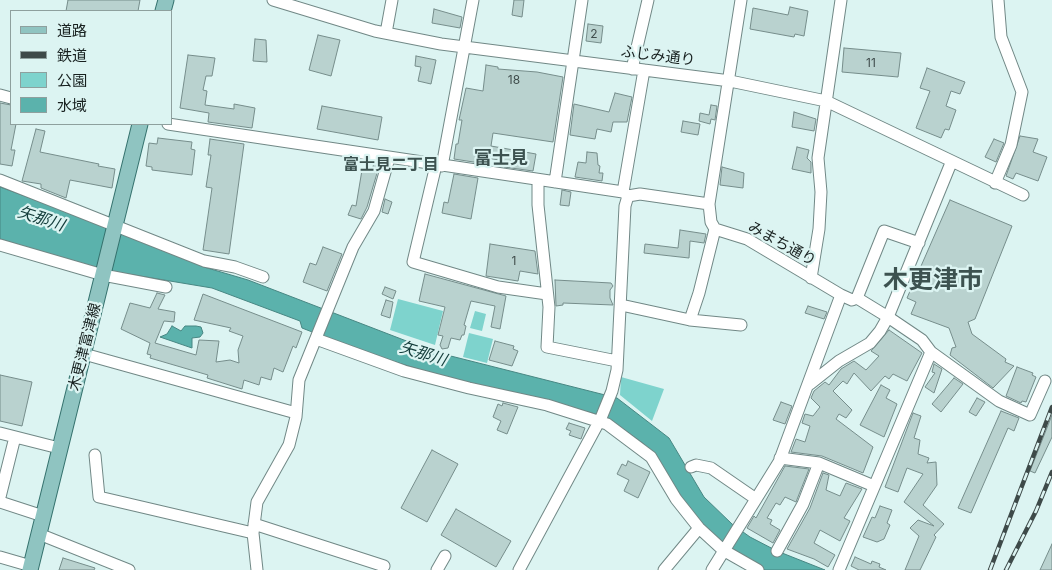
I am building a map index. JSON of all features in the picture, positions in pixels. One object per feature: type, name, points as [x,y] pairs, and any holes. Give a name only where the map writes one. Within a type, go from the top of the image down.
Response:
[{"type":"main road","name":"木更津富津線","points":[[30,568],[140,125]]},
{"type":"street","name":"ふじみ通り","points":[[273,0],[386,33],[465,47],[730,81],[826,101],[1022,195]]},
{"type":"street","points":[[386,33],[392,0]]},
{"type":"street","points":[[473,0],[465,47],[439,166],[414,262],[498,287],[547,294]]},
{"type":"street","points":[[555,182],[582,0]]},
{"type":"street","points":[[632,69],[648,0]]},
{"type":"street","points":[[690,320],[699,294],[715,229],[710,222],[709,204],[730,81],[741,0]]},
{"type":"street","points":[[811,278],[819,229],[821,192],[818,158],[841,0]]},
{"type":"street","points":[[995,183],[1011,145],[1022,92],[1001,37],[998,0]]},
{"type":"street","points":[[519,570],[600,419],[612,391],[618,361],[625,194],[644,70]]},
{"type":"street","points":[[172,125],[625,194],[640,194],[709,204]]},
{"type":"street","points":[[257,570],[253,528],[257,502],[289,445],[296,413],[299,380],[353,247],[374,210],[389,158]]},
{"type":"street","points":[[809,385],[839,361],[870,343],[880,331],[888,317],[952,163]]},
{"type":"street","points":[[0,180],[204,260],[235,267],[263,277]]},
{"type":"street","points":[[538,180],[538,206],[549,307],[547,347],[618,361]]},
{"type":"street","name":"みまち通り","points":[[715,229],[747,239],[841,295],[852,300],[857,298]]},
{"type":"street","points":[[919,243],[884,231],[857,298],[922,340],[931,352],[999,401],[1030,415],[1045,382]]},
{"type":"street","points":[[0,245],[103,275],[166,287]]},
{"type":"street","points":[[712,570],[780,458],[809,385],[841,295]]},
{"type":"street","points":[[621,305],[690,320],[741,325]]},
{"type":"street","points":[[316,338],[413,374],[600,419],[651,457],[676,499],[699,528],[723,550],[758,570]]},
{"type":"street","points":[[839,570],[931,352]]},
{"type":"street","points":[[84,354],[296,413]]},
{"type":"street","points":[[0,433],[59,448]]},
{"type":"street","points":[[0,497],[15,437]]},
{"type":"street","points":[[95,456],[99,497],[253,528],[384,566]]},
{"type":"street","points":[[780,458],[819,463],[874,486]]},
{"type":"street","points":[[777,551],[803,504],[819,463]]},
{"type":"street","points":[[691,467],[696,464],[711,468],[756,499]]},
{"type":"street","points":[[0,502],[43,516]]},
{"type":"street","points":[[664,570],[699,528]]},
{"type":"street","points":[[39,534],[129,570]]},
{"type":"street","points":[[437,570],[446,556]]},
{"type":"street","points":[[0,557],[30,568]]},
{"type":"green space","points":[[398,299],[443,311],[435,345],[390,330]]},
{"type":"green space","points":[[475,311],[486,314],[482,331],[470,328]]},
{"type":"green space","points":[[469,333],[493,339],[487,363],[463,357]]},
{"type":"green space","points":[[621,377],[664,389],[652,421],[620,395]]},
{"type":"water","name":"矢那川","points":[[0,187],[104,225],[204,267],[248,280],[435,352],[617,398],[669,438],[704,497],[732,524],[750,537],[777,551],[825,570],[765,570],[730,550],[703,527],[678,496],[655,456],[644,444],[609,419],[592,413],[440,376],[361,351],[302,328],[300,321],[212,288],[128,274],[126,276],[92,268],[0,239]]},
{"type":"water","points":[[172,326],[181,331],[185,326],[201,327],[203,333],[200,337],[192,338],[192,348],[160,337],[167,334]]},
{"type":"building","points":[[68,0],[140,0],[138,10],[66,10]]},
{"type":"building","points":[[514,0],[524,0],[522,17],[512,15]]},
{"type":"building","points":[[790,7],[808,11],[804,36],[795,34],[794,37],[750,29],[753,8],[788,15]]},
{"type":"building","points":[[434,9],[462,17],[460,28],[432,23]]},
{"type":"building","points":[[588,24],[603,26],[601,43],[586,41]]},
{"type":"building","points":[[318,35],[340,40],[331,76],[309,70]]},
{"type":"building","points":[[255,39],[266,40],[267,62],[253,61]]},
{"type":"building","points":[[844,48],[901,53],[898,77],[842,72]]},
{"type":"building","points":[[188,55],[215,58],[212,76],[206,76],[203,90],[207,91],[205,105],[234,109],[234,104],[255,108],[252,128],[208,122],[209,113],[180,108]]},
{"type":"building","points":[[416,56],[436,60],[431,84],[418,81],[421,67],[415,66]]},
{"type":"building","points":[[486,65],[498,67],[498,69],[537,72],[563,77],[553,142],[493,133],[491,146],[536,154],[533,171],[504,167],[505,161],[481,157],[480,163],[454,159],[462,120],[459,120],[466,88],[483,91]]},
{"type":"building","points":[[927,68],[965,82],[960,94],[951,91],[946,106],[956,110],[949,130],[945,129],[941,138],[916,128],[930,91],[920,88]]},
{"type":"building","points":[[615,93],[632,97],[627,122],[613,122],[611,132],[597,129],[595,139],[570,135],[574,104],[609,112]]},
{"type":"building","points":[[0,103],[10,105],[10,125],[16,125],[11,150],[15,150],[12,166],[0,164]]},
{"type":"building","points":[[711,105],[717,106],[715,120],[711,119],[710,124],[699,121],[700,113],[709,115]]},
{"type":"building","points":[[322,106],[382,117],[378,140],[317,129]]},
{"type":"building","points":[[794,112],[816,119],[814,131],[792,127]]},
{"type":"building","points":[[683,121],[700,124],[698,135],[681,132]]},
{"type":"building","points":[[36,129],[45,131],[40,152],[115,169],[112,188],[70,180],[66,198],[41,188],[41,184],[22,181]]},
{"type":"building","points":[[1020,136],[1038,139],[1033,152],[1047,157],[1038,181],[1016,173],[1013,179],[1006,176]]},
{"type":"building","points":[[158,138],[192,142],[191,149],[195,150],[192,175],[152,170],[152,167],[146,166],[149,143],[157,144]]},
{"type":"building","points":[[210,139],[244,144],[229,254],[203,250],[212,188],[206,187],[211,155],[208,155]]},
{"type":"building","points":[[994,139],[1004,143],[996,162],[985,157]]},
{"type":"building","points":[[797,147],[809,150],[807,158],[811,162],[811,173],[792,169]]},
{"type":"building","points":[[587,152],[597,153],[598,165],[600,166],[599,173],[603,173],[602,181],[575,177],[578,162],[586,163]]},
{"type":"building","points":[[374,162],[380,163],[367,207],[361,219],[348,215],[352,205],[356,206],[362,170],[372,172]]},
{"type":"building","points":[[722,167],[744,173],[743,188],[720,185]]},
{"type":"building","points":[[454,174],[478,178],[471,219],[442,213],[444,202],[448,203]]},
{"type":"building","points":[[562,190],[571,192],[569,206],[560,205]]},
{"type":"building","points":[[385,199],[392,202],[388,214],[382,212]]},
{"type":"building","points":[[950,200],[1012,226],[975,319],[968,322],[972,334],[1006,359],[1005,362],[1014,366],[993,388],[950,355],[952,348],[956,347],[949,328],[911,314],[916,302],[907,298]]},
{"type":"building","points":[[680,230],[706,234],[704,243],[690,241],[689,258],[644,253],[645,244],[678,248]]},
{"type":"building","points":[[490,244],[535,251],[538,274],[520,271],[518,281],[486,276]]},
{"type":"building","points":[[323,247],[342,254],[327,291],[303,282],[310,263],[316,265]]},
{"type":"building","points":[[425,274],[506,296],[500,329],[491,327],[495,306],[471,301],[464,325],[466,326],[464,335],[462,335],[460,340],[451,338],[448,348],[442,349],[440,345],[443,336],[438,335],[445,307],[419,301]]},
{"type":"building","points":[[555,280],[611,283],[613,286],[610,290],[610,298],[613,305],[563,303],[563,305],[556,306]]},
{"type":"building","points":[[385,287],[396,291],[393,299],[382,294]]},
{"type":"building","points":[[157,293],[165,295],[158,309],[175,312],[174,322],[164,321],[155,343],[196,355],[199,340],[219,341],[216,362],[230,360],[239,363],[238,350],[243,336],[229,331],[231,328],[194,320],[203,294],[302,332],[296,348],[293,346],[283,372],[274,368],[271,380],[261,377],[259,385],[244,380],[242,389],[207,378],[208,375],[150,358],[151,355],[147,354],[150,343],[121,329],[130,303],[150,308]]},
{"type":"building","points":[[386,300],[393,302],[390,318],[381,315]]},
{"type":"building","points":[[808,306],[827,312],[824,319],[805,313]]},
{"type":"building","points":[[889,330],[922,353],[907,381],[893,374],[889,379],[885,376],[871,391],[854,373],[847,384],[843,381],[833,391],[852,410],[846,418],[839,414],[836,419],[873,447],[863,473],[822,456],[791,452],[796,439],[805,442],[810,426],[802,423],[805,414],[813,416],[820,407],[811,398],[814,391],[825,382],[829,385],[841,369],[854,361],[866,370],[879,356],[871,351]]},
{"type":"building","points":[[495,341],[514,346],[513,349],[518,351],[512,366],[489,360]]},
{"type":"building","points":[[934,364],[942,369],[934,393],[925,387],[935,373],[932,372]]},
{"type":"building","points":[[1017,367],[1033,373],[1032,375],[1036,377],[1026,402],[1022,401],[1021,403],[1006,396]]},
{"type":"building","points":[[0,375],[32,382],[22,426],[0,421]]},
{"type":"building","points":[[954,378],[963,384],[941,412],[932,404]]},
{"type":"building","points":[[881,385],[890,390],[886,398],[897,404],[884,437],[860,425]]},
{"type":"building","points":[[977,398],[985,402],[976,416],[969,412]]},
{"type":"building","points":[[781,402],[792,406],[785,424],[773,420]]},
{"type":"building","points":[[503,403],[518,407],[507,434],[497,430],[501,421],[493,417],[498,404],[502,406]]},
{"type":"building","points":[[1001,411],[1019,418],[1014,431],[1008,428],[971,513],[958,508]]},
{"type":"building","points":[[913,413],[921,416],[914,438],[920,440],[918,454],[929,458],[927,463],[936,462],[937,485],[923,505],[944,524],[934,535],[936,537],[920,570],[905,570],[919,536],[910,528],[918,520],[934,526],[904,502],[923,474],[907,468],[898,492],[885,487]]},
{"type":"building","points":[[1052,415],[1052,437],[1035,473],[1030,471]]},
{"type":"building","points":[[569,423],[585,428],[581,439],[569,435],[571,431],[566,429]]},
{"type":"building","points":[[432,450],[458,464],[427,522],[401,508]]},
{"type":"building","points":[[628,461],[650,472],[638,498],[624,491],[629,480],[617,474],[622,464],[626,466]]},
{"type":"building","points":[[785,466],[809,469],[796,502],[785,497],[780,505],[776,503],[767,518],[772,520],[770,524],[780,530],[773,543],[747,528],[754,516],[756,518]]},
{"type":"building","points":[[823,473],[829,475],[826,490],[840,496],[846,483],[862,489],[844,518],[850,521],[840,541],[820,530],[814,543],[835,555],[828,567],[814,559],[787,549],[810,508]]},
{"type":"building","points":[[880,506],[892,510],[887,523],[890,525],[884,539],[877,542],[863,537],[872,517],[875,518]]},
{"type":"building","points":[[456,509],[511,541],[496,567],[441,535]]},
{"type":"building","points":[[1052,544],[1052,570],[1040,570]]},
{"type":"building","points":[[855,557],[871,564],[872,561],[880,564],[879,567],[886,570],[859,570],[851,566]]},
{"type":"building","points":[[63,558],[95,568],[94,570],[59,570]]},
{"type":"railway","points":[[990,570],[1052,407]]},
{"type":"railway","points":[[1006,570],[1036,511],[1052,472]]},
{"type":"district","name":"富士見","points":[[501,159]]},
{"type":"district","name":"富士見二丁目","points":[[391,165]]},
{"type":"district","name":"木更津市","points":[[933,280]]}]
